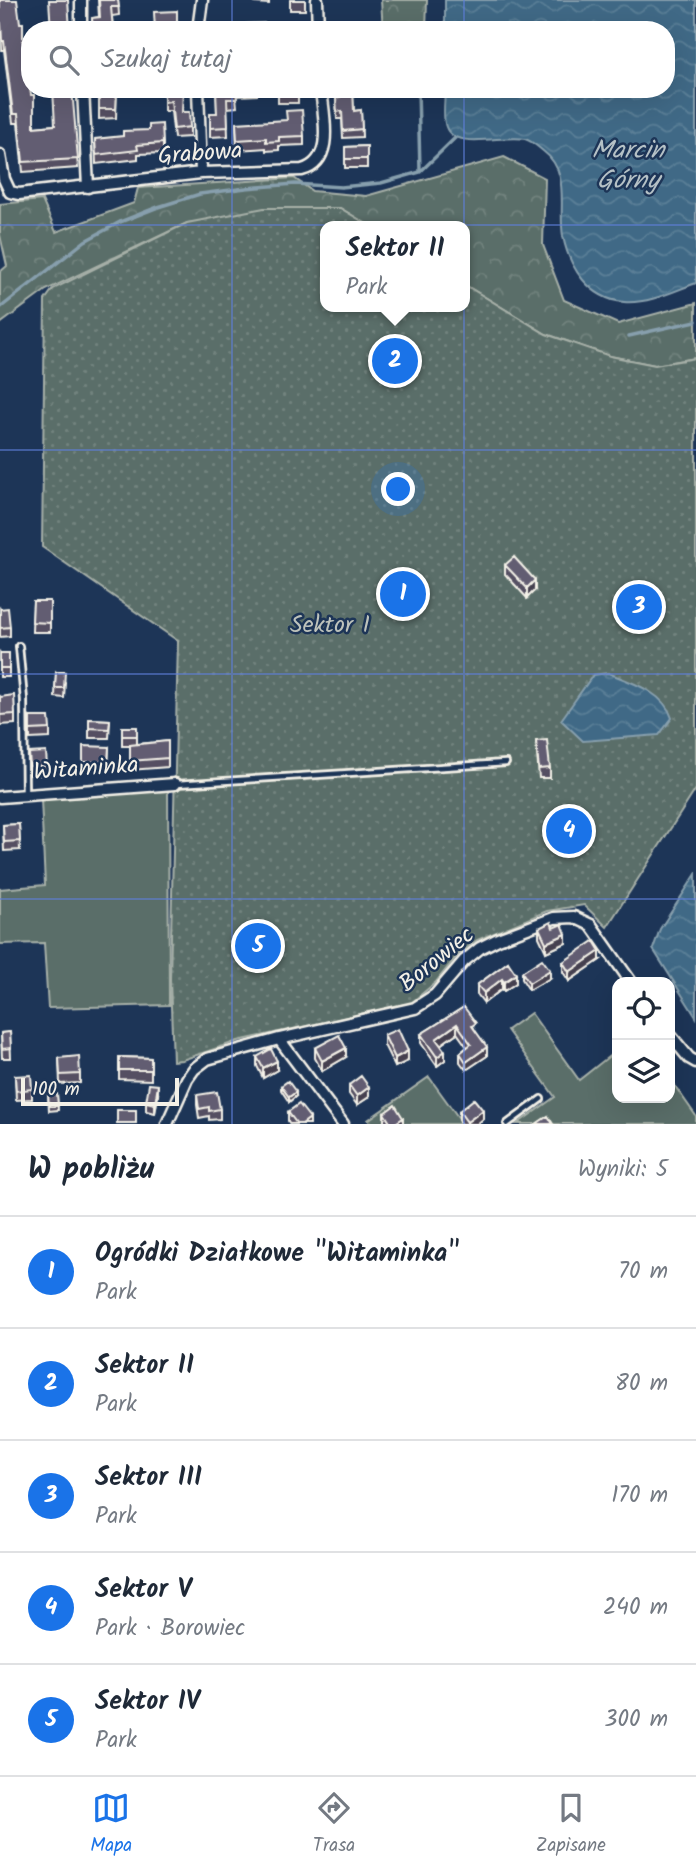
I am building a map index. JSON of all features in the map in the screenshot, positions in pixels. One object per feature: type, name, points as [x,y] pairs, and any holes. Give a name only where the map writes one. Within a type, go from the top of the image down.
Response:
[{"type":"street","points":[[80,21],[81,0]]},
{"type":"street","points":[[199,21],[202,0]]},
{"type":"street","points":[[317,0],[318,21]]},
{"type":"street","points":[[83,98],[88,187]]},
{"type":"street","points":[[198,98],[201,173]]},
{"type":"street","name":"Grabowa","points":[[0,155],[4,179],[10,192],[19,194],[201,173],[302,170],[310,168],[322,156],[324,149],[321,98]]},
{"type":"street","name":"Witaminka","points":[[0,797],[175,784]]},
{"type":"street","name":"Borowiec","points":[[167,1124],[187,1079],[200,1063],[217,1055],[279,1039],[415,1008],[435,995],[464,961],[484,946],[558,917],[574,917],[591,925],[627,977]]},
{"type":"street","points":[[279,1039],[343,1124]]},
{"type":"street","points":[[674,1040],[689,1058],[696,1062]]},
{"type":"lane","points":[[19,646],[24,701],[25,795]]},
{"type":"lane","points":[[175,784],[506,763]]},
{"type":"lane","points":[[507,1124],[541,1099]]},
{"type":"green space","points":[[381,0],[427,0],[426,21],[382,21]]},
{"type":"green space","points":[[504,157],[545,178],[543,245],[564,300],[618,324],[696,303],[696,358],[655,365],[610,356],[546,334],[470,288],[470,221],[362,221],[340,208],[187,223],[46,290],[0,324],[0,272],[7,266],[0,235],[0,204],[42,200],[56,232],[134,203],[138,188],[294,178],[312,191],[366,196]]},
{"type":"green space","name":"Sektor I","points":[[264,208],[340,208],[362,221],[320,221],[320,312],[470,312],[470,288],[546,334],[610,356],[655,365],[696,358],[696,789],[607,927],[584,905],[547,911],[477,940],[457,956],[436,982],[411,1003],[238,1041],[173,1061],[170,979],[178,641],[42,547],[45,300],[53,289],[187,223]]},
{"type":"green space","points":[[168,788],[169,1005],[48,1008],[44,943],[0,944],[0,889],[45,885],[41,799]]},
{"type":"green space","points":[[531,1013],[579,1080],[612,1054],[612,1103],[675,1103],[675,1086],[696,1116],[696,1124],[517,1124],[555,1097],[507,1030]]},
{"type":"green space","points":[[429,1077],[463,1124],[372,1124],[368,1120]]},
{"type":"water","name":"Marcin Górny","points":[[445,0],[696,0],[696,283],[642,301],[624,302],[601,295],[583,280],[566,248],[562,225],[562,190],[552,159],[525,139],[459,138],[451,134],[444,118],[445,98],[675,98],[675,21],[445,21]]},
{"type":"water","points":[[608,673],[646,689],[662,701],[672,718],[659,735],[583,741],[561,720],[593,675]]},
{"type":"water","points":[[696,874],[696,1017],[675,984],[675,977],[671,977],[653,949],[660,929]]},
{"type":"building","points":[[0,0],[17,0],[21,23],[21,98],[34,98],[34,127],[55,125],[54,98],[73,98],[78,159],[23,162],[18,114],[13,114],[0,23]]},
{"type":"building","points":[[49,0],[68,0],[69,21],[50,21]]},
{"type":"building","points":[[99,0],[118,0],[119,7],[111,7],[112,21],[92,21],[92,18],[100,17]]},
{"type":"building","points":[[177,11],[177,21],[154,21],[154,12]]},
{"type":"building","points":[[99,98],[117,98],[116,109],[99,109]]},
{"type":"building","points":[[164,98],[183,98],[182,112],[189,112],[190,127],[174,129],[171,101],[164,102]]},
{"type":"building","points":[[216,98],[237,98],[227,99],[228,127],[210,128],[210,113],[217,113]]},
{"type":"building","points":[[336,98],[353,98],[354,111],[361,110],[362,129],[343,131],[342,111],[337,112]]},
{"type":"building","points":[[302,110],[304,136],[279,137],[279,141],[266,142],[266,138],[237,140],[236,123],[287,120],[286,111]]},
{"type":"building","points":[[162,124],[163,143],[137,145],[138,150],[96,155],[95,139],[123,136],[123,131],[149,130],[149,125]]},
{"type":"building","points":[[367,146],[367,159],[345,159],[345,147]]},
{"type":"building","points":[[514,557],[535,580],[527,588],[505,565]]},
{"type":"building","points":[[33,601],[50,601],[50,623],[32,622]]},
{"type":"building","points":[[8,608],[10,627],[0,628],[0,609]]},
{"type":"building","points":[[0,653],[9,653],[9,668],[0,668]]},
{"type":"building","points":[[56,672],[65,672],[64,688],[55,688]]},
{"type":"building","points":[[14,695],[15,714],[0,715],[0,697]]},
{"type":"building","points":[[30,717],[49,717],[50,729],[30,730]]},
{"type":"building","points":[[89,719],[110,720],[109,729],[89,728]]},
{"type":"building","points":[[122,727],[137,727],[137,736],[122,736]]},
{"type":"building","points":[[547,740],[550,768],[539,769],[536,741]]},
{"type":"building","points":[[168,741],[168,758],[130,761],[130,745]]},
{"type":"building","points":[[83,746],[109,747],[108,762],[83,762]]},
{"type":"building","points":[[46,752],[47,766],[30,766],[29,753]]},
{"type":"building","points":[[19,824],[20,841],[4,842],[3,825]]},
{"type":"building","points":[[551,922],[553,928],[562,924],[566,934],[546,943],[539,928]]},
{"type":"building","points":[[594,941],[600,951],[569,972],[563,962]]},
{"type":"building","points":[[542,959],[550,970],[529,983],[522,972]]},
{"type":"building","points":[[508,962],[516,974],[504,982],[502,979],[484,993],[477,985]]},
{"type":"building","points":[[464,1007],[476,1023],[472,1026],[487,1047],[466,1062],[460,1053],[471,1044],[457,1024],[436,1039],[445,1051],[437,1057],[421,1034]]},
{"type":"building","points":[[398,1029],[408,1051],[395,1058],[384,1035]]},
{"type":"building","points":[[10,1032],[11,1048],[2,1049],[1,1033]]},
{"type":"building","points":[[339,1035],[346,1048],[322,1061],[315,1048]]},
{"type":"building","points":[[271,1049],[277,1061],[263,1068],[257,1057]]},
{"type":"building","points":[[79,1056],[80,1074],[60,1075],[59,1058]]},
{"type":"building","points":[[119,1057],[151,1058],[151,1070],[119,1070]]},
{"type":"building","points":[[31,1075],[32,1089],[16,1091],[15,1076]]},
{"type":"building","points":[[361,1076],[369,1087],[357,1096],[349,1085]]},
{"type":"building","points":[[288,1081],[296,1092],[289,1097],[281,1086]]},
{"type":"building","points":[[149,1084],[158,1085],[155,1104],[146,1102]]},
{"type":"building","points":[[217,1092],[220,1109],[199,1109],[197,1095]]},
{"type":"building","points":[[48,1094],[57,1094],[58,1106],[49,1106]]},
{"type":"building","points":[[474,1099],[483,1110],[467,1122],[459,1111]]},
{"type":"building","points":[[299,1104],[310,1118],[302,1124],[297,1124],[288,1112]]},
{"type":"building","points":[[395,1105],[403,1118],[391,1124],[384,1113]]},
{"type":"building","points":[[117,1110],[136,1110],[136,1123],[117,1123]]},
{"type":"building","points":[[548,1116],[553,1124],[536,1124]]},
{"type":"waterway","points":[[418,98],[420,171]]},
{"type":"waterway","points":[[0,308],[85,241],[120,222],[158,207],[200,194],[246,188],[295,184],[341,187],[381,183],[420,172],[455,138]]},
{"type":"waterway","points":[[629,336],[696,321]]},
{"type":"place","name":"Sektor II","points":[[395,361]]},
{"type":"place","name":"Ogródki Działkowe \"Witaminka\"","points":[[403,594]]},
{"type":"place","name":"Sektor III","points":[[639,607]]},
{"type":"place","name":"Sektor V","points":[[569,831]]},
{"type":"place","name":"Sektor IV","points":[[258,946]]}]
